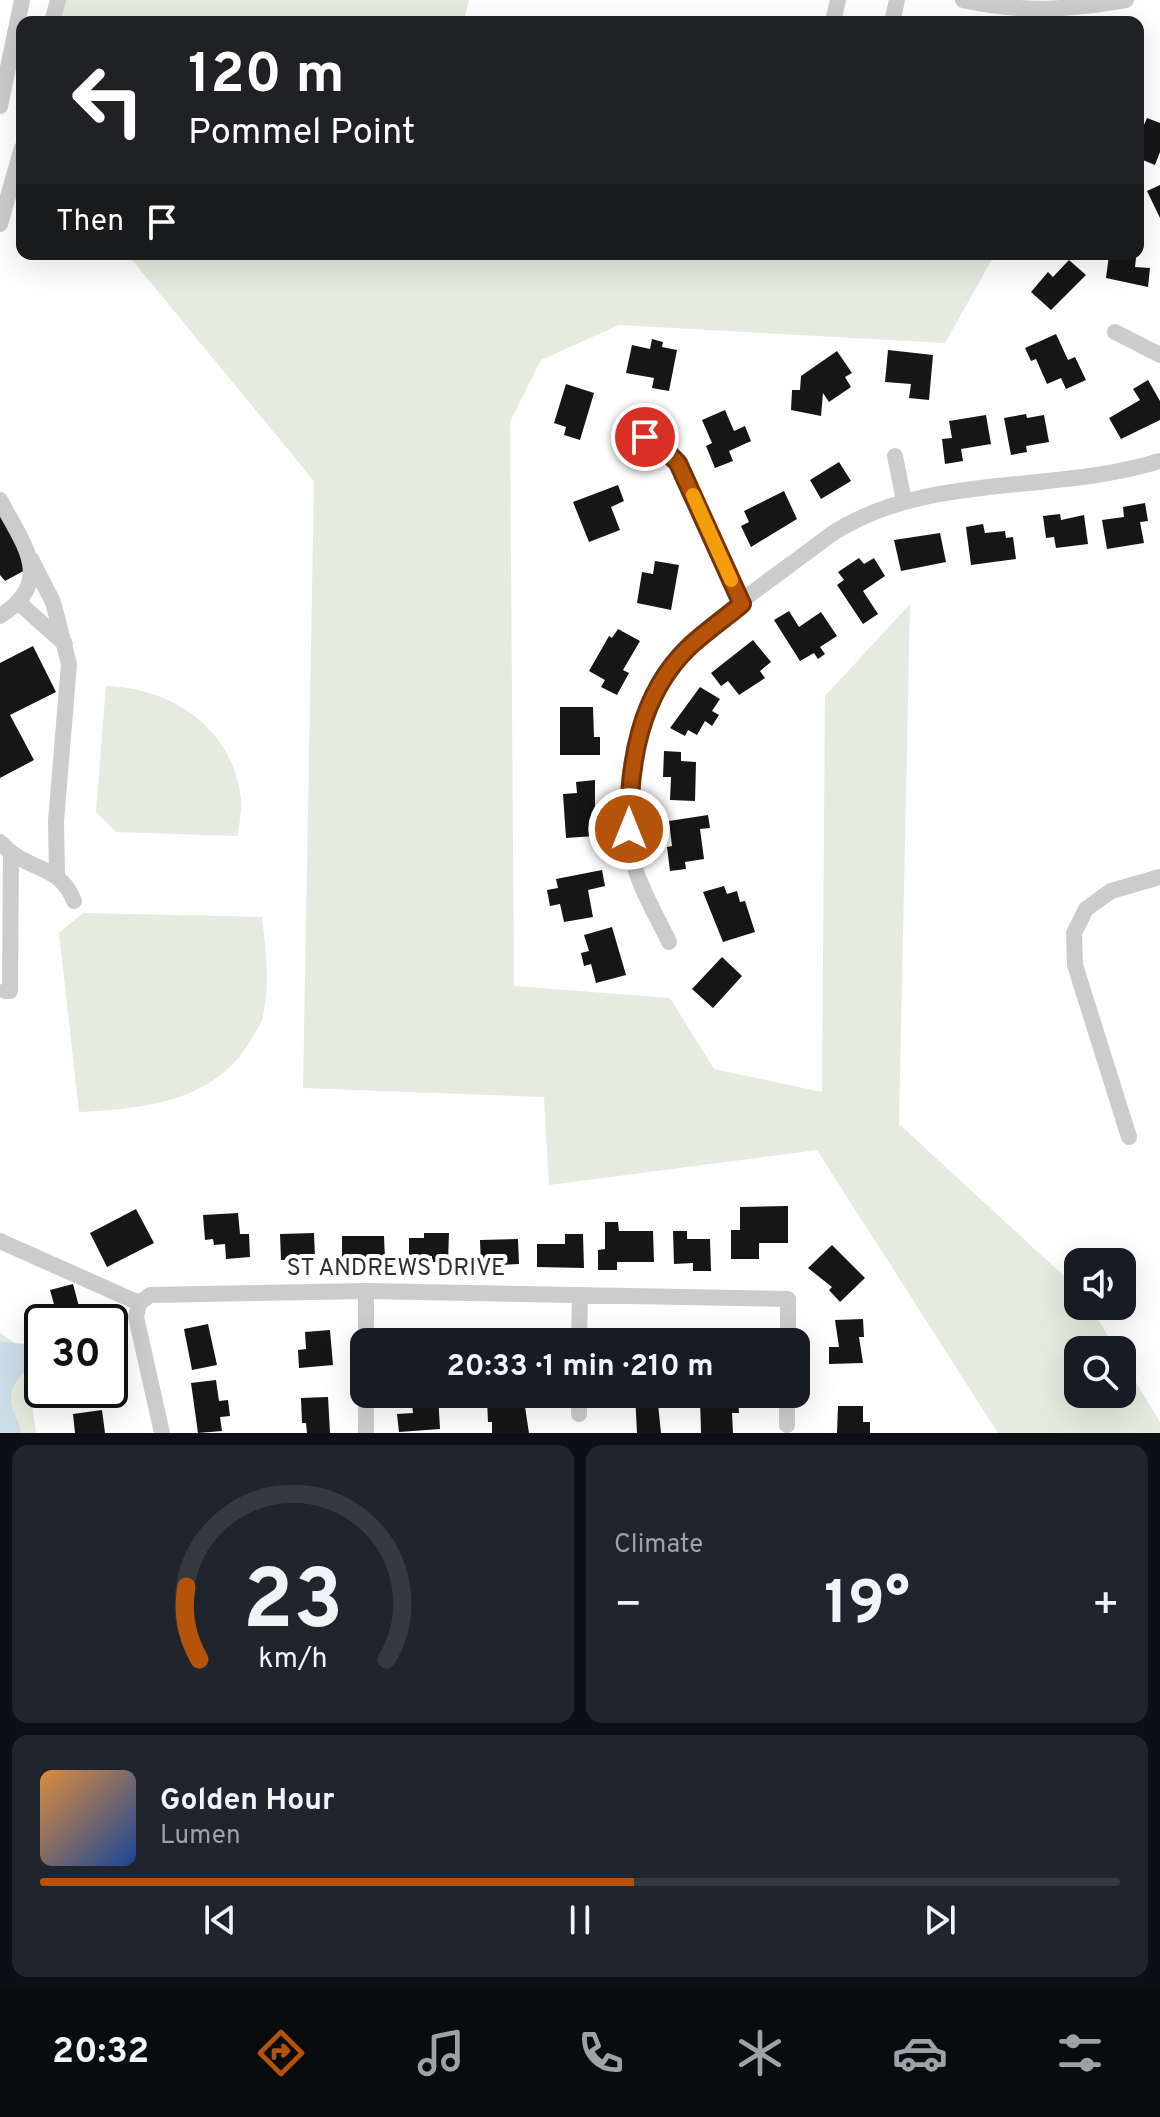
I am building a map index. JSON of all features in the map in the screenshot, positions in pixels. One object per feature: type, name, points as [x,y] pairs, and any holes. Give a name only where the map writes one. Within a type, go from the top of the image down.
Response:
[{"type":"street","points":[[963,0],[1000,16],[1060,11],[1126,0]]},
{"type":"street","points":[[0,106],[16,29]]},
{"type":"street","points":[[0,224],[16,169]]},
{"type":"street","points":[[1115,332],[1160,355]]},
{"type":"street","points":[[645,437],[657,442],[678,463],[742,604]]},
{"type":"street","points":[[895,456],[904,501]]},
{"type":"street","points":[[669,942],[635,867],[629,829],[629,776],[648,704],[688,648],[855,519],[926,495],[1098,475],[1160,461]]},
{"type":"street","points":[[0,500],[53,602],[69,664],[56,821],[57,875]]},
{"type":"street","points":[[0,616],[18,602],[33,576],[31,559]]},
{"type":"street","points":[[18,602],[65,644]]},
{"type":"street","points":[[5,991],[10,991],[5,848],[57,875],[69,886],[74,901]]},
{"type":"street","points":[[1129,1137],[1075,965],[1074,933],[1086,909],[1111,891],[1160,877]]},
{"type":"street","points":[[0,1241],[139,1303],[136,1317],[162,1433]]},
{"type":"street","points":[[366,1291],[366,1328]]},
{"type":"street","name":"ST ANDREWS DRIVE","points":[[139,1303],[150,1295],[366,1291],[788,1299],[788,1328]]},
{"type":"street","points":[[579,1328],[580,1296]]},
{"type":"street","points":[[366,1408],[366,1433]]},
{"type":"street","points":[[579,1408],[579,1414]]},
{"type":"street","points":[[787,1408],[787,1425]]},
{"type":"shaded area","points":[[65,0],[469,0],[465,16],[61,16]]},
{"type":"shaded area","points":[[132,260],[992,260],[945,343],[619,325],[541,360],[510,422],[514,986],[670,998],[714,1069],[822,1092],[825,696],[910,604],[899,1124],[1064,1276],[1064,1320],[1098,1320],[1108,1336],[1064,1336],[1064,1408],[1136,1408],[1136,1382],[1160,1422],[1160,1433],[998,1433],[817,1150],[549,1185],[544,1097],[303,1088],[314,481]]},
{"type":"shaded area","points":[[106,686],[154,694],[195,716],[212,732],[226,751],[235,773],[241,798],[238,836],[116,832],[96,812]]},
{"type":"shaded area","points":[[83,913],[262,917],[267,978],[263,1016],[234,1063],[196,1090],[174,1098],[128,1108],[79,1112],[59,933]]},
{"type":"shaded area","points":[[0,1333],[24,1349],[24,1408],[33,1408],[36,1433],[0,1433]]},
{"type":"water","points":[[0,1342],[24,1344],[24,1372],[11,1395],[21,1433],[0,1433]]},
{"type":"building","points":[[1147,118],[1160,123],[1160,152],[1155,165],[1144,160],[1144,125]]},
{"type":"building","points":[[1160,185],[1160,218],[1147,191]]},
{"type":"building","points":[[1069,260],[1086,275],[1051,310],[1031,292],[1048,272],[1053,277]]},
{"type":"building","points":[[1108,260],[1136,260],[1135,267],[1150,268],[1148,287],[1106,278]]},
{"type":"building","points":[[1056,334],[1068,360],[1075,357],[1086,380],[1066,389],[1061,378],[1047,384],[1036,359],[1031,361],[1025,348]]},
{"type":"building","points":[[652,339],[663,342],[662,347],[677,350],[669,391],[652,388],[654,378],[626,373],[632,345],[650,349]]},
{"type":"building","points":[[888,350],[933,355],[929,400],[909,398],[911,384],[885,382]]},
{"type":"building","points":[[837,351],[852,373],[845,377],[851,387],[829,402],[823,393],[821,416],[791,410],[792,390],[800,390],[801,376]]},
{"type":"building","points":[[1148,380],[1160,401],[1160,420],[1121,439],[1109,418],[1140,400],[1133,389]]},
{"type":"building","points":[[566,384],[594,393],[580,440],[564,435],[566,427],[554,423]]},
{"type":"building","points":[[725,410],[734,431],[745,426],[751,441],[729,451],[733,461],[715,468],[706,446],[712,443],[702,420]]},
{"type":"building","points":[[1026,414],[1027,418],[1044,415],[1049,442],[1026,446],[1027,452],[1011,455],[1004,418]]},
{"type":"building","points":[[986,415],[991,444],[961,449],[963,461],[945,464],[942,439],[952,438],[949,421]]},
{"type":"building","points":[[839,462],[851,481],[821,499],[810,480]]},
{"type":"building","points":[[618,485],[624,501],[611,507],[620,530],[589,542],[573,502]]},
{"type":"building","points":[[784,491],[797,519],[751,547],[741,526],[749,522],[744,511]]},
{"type":"building","points":[[1145,503],[1148,521],[1140,522],[1144,543],[1107,549],[1102,520],[1124,517],[1123,507]]},
{"type":"building","points":[[0,513],[29,568],[5,581],[0,575]]},
{"type":"building","points":[[1060,514],[1061,520],[1084,515],[1088,544],[1056,548],[1054,537],[1046,538],[1043,516]]},
{"type":"building","points":[[983,524],[985,533],[1005,531],[1006,538],[1013,537],[1016,559],[971,565],[966,527]]},
{"type":"building","points":[[940,533],[946,562],[901,571],[894,540]]},
{"type":"building","points":[[859,558],[864,564],[874,558],[885,576],[863,591],[878,614],[863,624],[837,585],[844,580],[838,572]]},
{"type":"building","points":[[655,561],[679,565],[671,610],[637,603],[642,572],[653,574]]},
{"type":"building","points":[[789,611],[799,627],[821,612],[837,636],[820,647],[825,654],[818,659],[814,653],[800,661],[774,620]]},
{"type":"building","points":[[618,629],[640,641],[623,670],[629,673],[617,695],[601,687],[605,680],[589,671],[609,636],[612,638]]},
{"type":"building","points":[[753,640],[771,662],[760,671],[765,678],[739,695],[728,681],[721,686],[711,673]]},
{"type":"building","points":[[33,646],[56,692],[10,715],[34,760],[0,778],[0,663]]},
{"type":"building","points":[[700,687],[720,699],[712,711],[719,715],[712,726],[705,721],[697,735],[688,730],[685,736],[670,728]]},
{"type":"building","points":[[560,707],[593,707],[594,737],[600,737],[600,755],[560,755]]},
{"type":"building","points":[[664,751],[681,752],[681,761],[696,762],[695,801],[670,800],[671,777],[663,777]]},
{"type":"building","points":[[595,780],[595,836],[566,838],[563,794],[577,793],[576,782]]},
{"type":"building","points":[[708,815],[710,828],[700,829],[704,859],[685,862],[686,869],[670,871],[667,847],[672,846],[669,821]]},
{"type":"building","points":[[602,870],[605,886],[588,890],[593,917],[564,922],[560,904],[550,906],[547,890],[558,888],[556,879]]},
{"type":"building","points":[[724,886],[727,894],[737,891],[740,902],[745,901],[755,932],[723,942],[703,892]]},
{"type":"building","points":[[612,927],[626,975],[596,983],[591,964],[584,966],[581,953],[589,951],[584,935]]},
{"type":"building","points":[[722,957],[742,976],[713,1008],[692,989]]},
{"type":"building","points":[[788,1206],[788,1243],[759,1243],[759,1259],[731,1259],[731,1230],[740,1230],[740,1207]]},
{"type":"building","points":[[136,1209],[154,1243],[107,1267],[90,1233]]},
{"type":"building","points":[[238,1213],[240,1234],[249,1234],[250,1257],[226,1259],[225,1244],[214,1245],[213,1239],[205,1240],[203,1215]]},
{"type":"building","points":[[605,1222],[618,1222],[619,1231],[653,1231],[654,1262],[617,1262],[617,1270],[598,1270],[598,1250],[605,1249]]},
{"type":"building","points":[[673,1231],[687,1231],[687,1239],[710,1239],[711,1271],[693,1271],[693,1263],[674,1264]]},
{"type":"building","points":[[314,1233],[315,1259],[281,1260],[280,1234]]},
{"type":"building","points":[[424,1233],[449,1233],[448,1262],[432,1262],[432,1256],[409,1256],[409,1238],[424,1238]]},
{"type":"building","points":[[565,1234],[583,1234],[584,1268],[537,1267],[537,1244],[565,1244]]},
{"type":"building","points":[[342,1236],[384,1236],[385,1259],[342,1260]]},
{"type":"building","points":[[518,1239],[519,1264],[481,1266],[480,1240]]},
{"type":"building","points":[[832,1245],[865,1278],[840,1302],[829,1290],[832,1287],[808,1268]]},
{"type":"building","points":[[73,1284],[78,1304],[54,1304],[50,1290]]},
{"type":"building","points":[[863,1319],[864,1337],[859,1337],[863,1363],[829,1364],[829,1347],[839,1347],[835,1320]]},
{"type":"building","points":[[208,1324],[217,1365],[192,1370],[184,1329]]},
{"type":"building","points":[[330,1330],[333,1365],[299,1368],[298,1350],[306,1349],[305,1332]]},
{"type":"building","points":[[216,1380],[219,1401],[228,1400],[230,1416],[220,1417],[222,1431],[198,1433],[191,1383]]},
{"type":"building","points":[[328,1397],[330,1433],[307,1433],[306,1423],[302,1423],[301,1398]]},
{"type":"building","points":[[838,1406],[863,1406],[863,1422],[870,1422],[870,1433],[837,1433]]},
{"type":"building","points":[[412,1408],[439,1408],[440,1429],[399,1432],[397,1414],[413,1413]]},
{"type":"building","points":[[487,1408],[525,1408],[529,1433],[492,1433],[492,1422],[488,1422]]},
{"type":"building","points":[[636,1408],[658,1408],[661,1433],[637,1433]]},
{"type":"building","points":[[700,1408],[739,1408],[739,1413],[732,1413],[733,1433],[701,1433]]},
{"type":"building","points":[[102,1410],[105,1433],[75,1433],[73,1414]]},
{"type":"slow traffic","points":[[693,495],[731,580]]},
{"type":"route","points":[[629,829],[629,776],[648,704],[688,648],[742,604],[678,463],[666,449],[645,437]]}]
